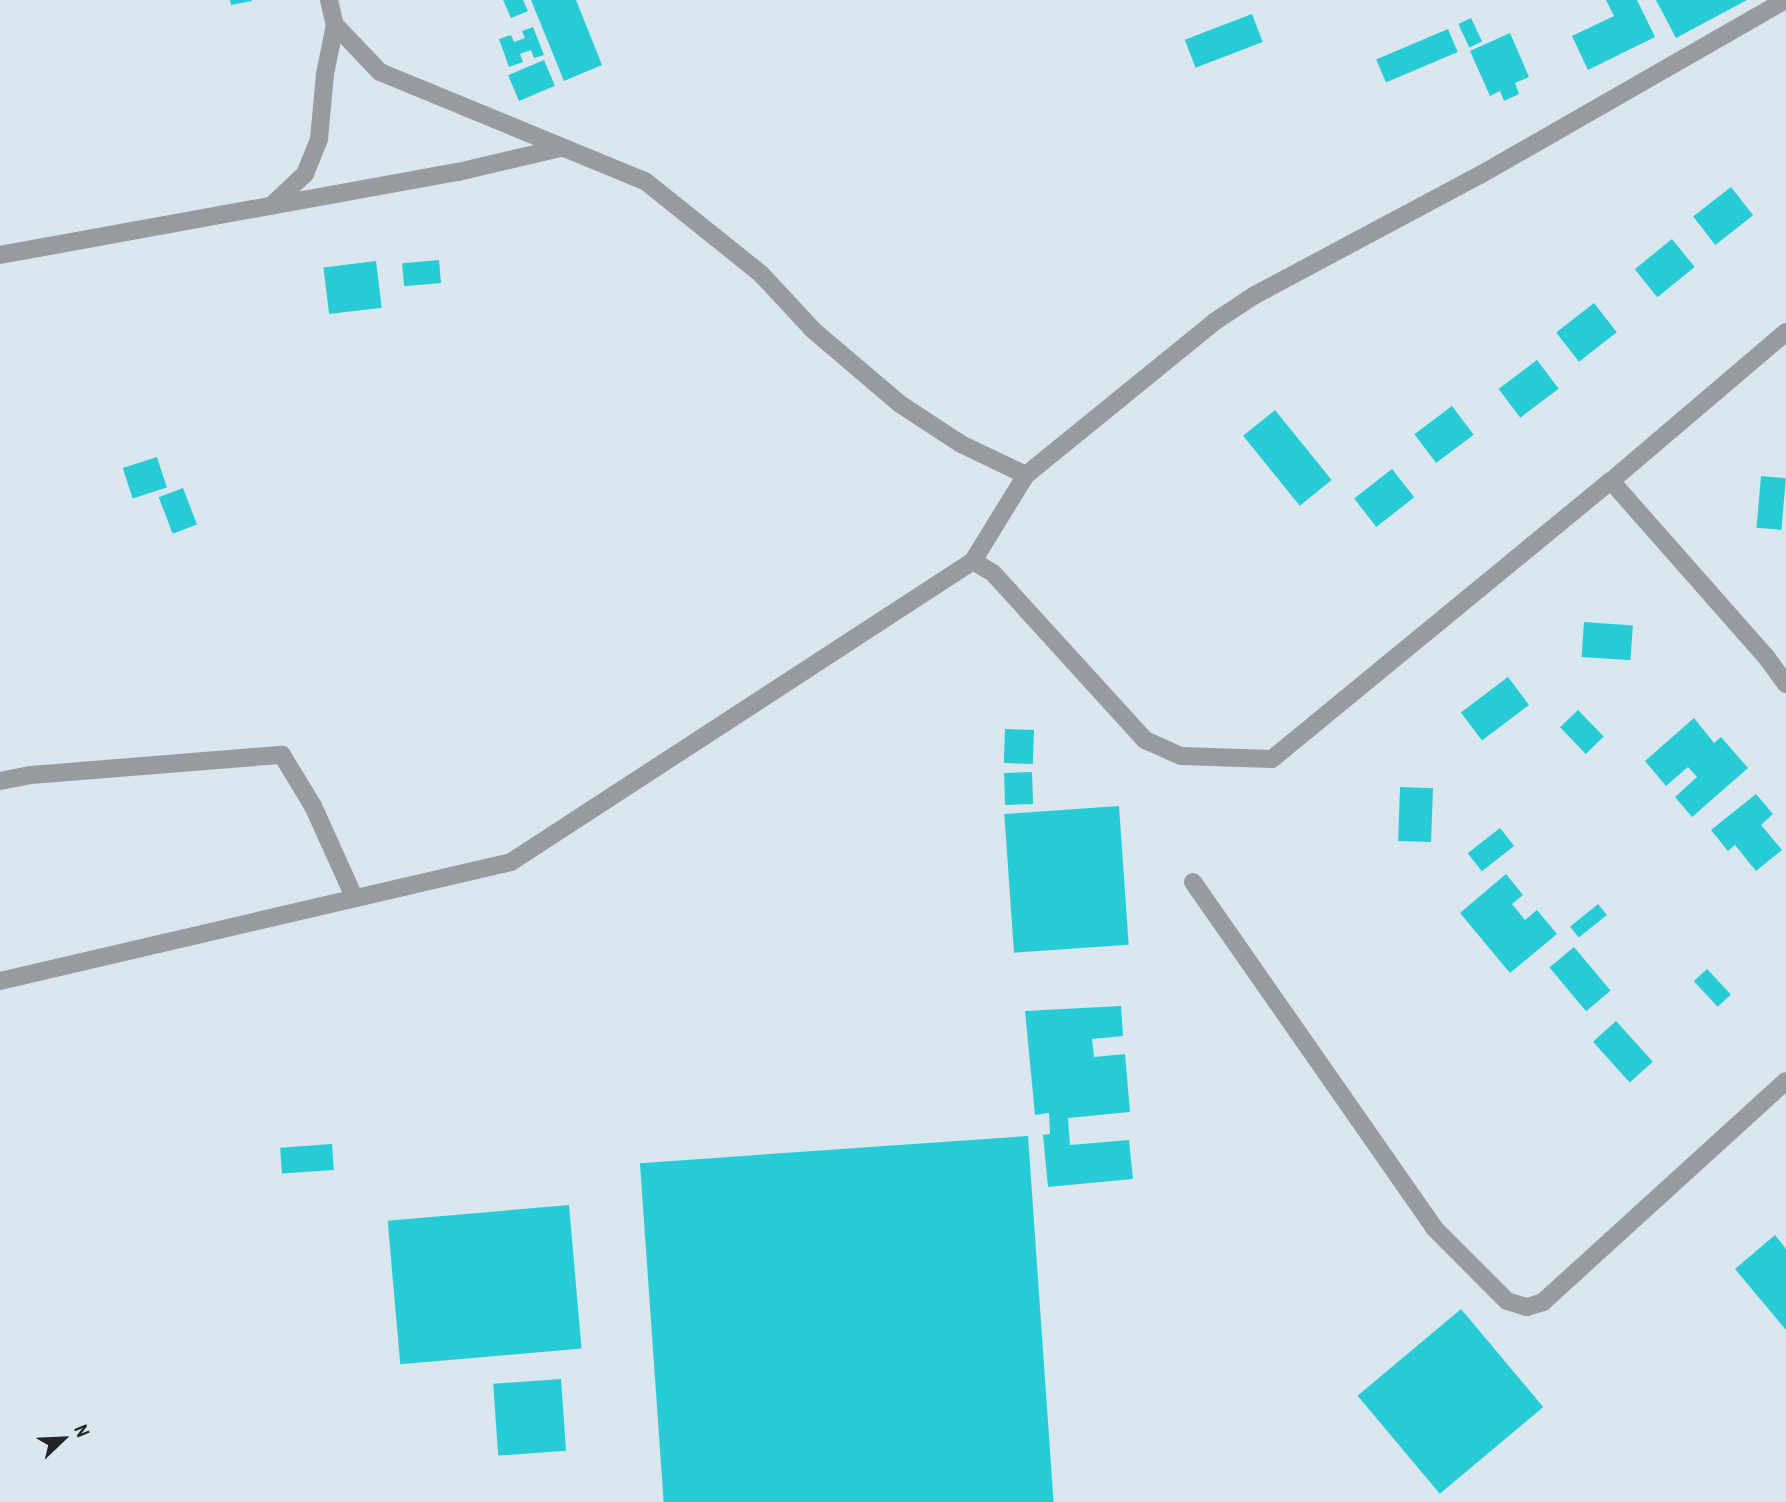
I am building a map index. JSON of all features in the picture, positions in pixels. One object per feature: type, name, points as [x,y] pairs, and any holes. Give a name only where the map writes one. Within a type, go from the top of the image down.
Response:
[{"type":"street","points":[[270,206],[305,174],[319,139],[325,74],[335,25],[329,0]]},
{"type":"street","points":[[0,981],[511,862],[973,561],[1026,474],[1214,323],[1255,295],[1480,176],[1786,1]]},
{"type":"street","points":[[335,25],[380,72],[645,181],[761,274],[813,330],[900,404],[961,444],[1026,474]]},
{"type":"street","points":[[0,255],[458,172],[560,148]]},
{"type":"street","points":[[973,561],[993,573],[1145,740],[1181,756],[1272,759],[1611,481],[1786,332]]},
{"type":"street","points":[[1611,481],[1767,658],[1786,684]]},
{"type":"street","points":[[0,781],[31,775],[282,755],[313,806],[354,897]]},
{"type":"street","points":[[1193,882],[1434,1228],[1507,1301],[1527,1307],[1543,1302],[1786,1081]]},
{"type":"building","points":[[230,0],[252,0],[252,1],[231,5]]},
{"type":"building","points":[[503,0],[523,0],[528,11],[511,18]]},
{"type":"building","points":[[531,0],[576,0],[602,65],[564,81]]},
{"type":"building","points":[[1606,0],[1637,0],[1655,37],[1588,70],[1572,36],[1614,16]]},
{"type":"building","points":[[1656,0],[1747,0],[1676,38]]},
{"type":"building","points":[[1252,14],[1263,42],[1196,68],[1185,40]]},
{"type":"building","points":[[1471,18],[1482,42],[1469,47],[1458,24]]},
{"type":"building","points":[[533,27],[544,55],[534,58],[531,50],[520,54],[523,62],[509,67],[499,39],[511,35],[514,42],[525,38],[522,31]]},
{"type":"building","points":[[1448,29],[1458,52],[1386,82],[1376,59]]},
{"type":"building","points":[[1510,33],[1529,77],[1515,83],[1519,94],[1504,101],[1500,91],[1490,96],[1470,51]]},
{"type":"building","points":[[544,60],[555,86],[519,101],[508,75]]},
{"type":"building","points":[[1731,187],[1753,215],[1715,245],[1693,217]]},
{"type":"building","points":[[1672,239],[1695,267],[1657,297],[1635,269]]},
{"type":"building","points":[[439,260],[441,283],[404,286],[402,263]]},
{"type":"building","points":[[376,261],[382,308],[329,314],[323,267]]},
{"type":"building","points":[[1594,303],[1617,332],[1579,362],[1556,333]]},
{"type":"building","points":[[1537,360],[1559,389],[1520,418],[1499,389]]},
{"type":"building","points":[[1452,406],[1474,435],[1436,463],[1414,434]]},
{"type":"building","points":[[1275,410],[1332,480],[1300,506],[1243,436]]},
{"type":"building","points":[[157,457],[167,487],[133,499],[123,468]]},
{"type":"building","points":[[1392,469],[1414,497],[1376,527],[1354,499]]},
{"type":"building","points":[[1761,476],[1786,478],[1781,530],[1756,528]]},
{"type":"building","points":[[183,488],[197,524],[173,534],[159,497]]},
{"type":"building","points":[[1584,622],[1633,625],[1630,660],[1582,657]]},
{"type":"building","points":[[1508,677],[1529,705],[1482,740],[1461,713]]},
{"type":"building","points":[[1578,710],[1604,737],[1586,754],[1560,727]]},
{"type":"building","points":[[1694,718],[1714,743],[1721,737],[1748,768],[1692,817],[1675,797],[1697,777],[1688,767],[1666,786],[1645,761]]},
{"type":"building","points":[[1005,729],[1034,730],[1033,764],[1004,763]]},
{"type":"building","points":[[1032,772],[1033,804],[1005,805],[1004,773]]},
{"type":"building","points":[[1400,787],[1433,788],[1431,842],[1398,841]]},
{"type":"building","points":[[1756,794],[1773,814],[1761,825],[1782,850],[1756,871],[1735,845],[1728,851],[1711,830]]},
{"type":"building","points":[[1119,806],[1129,945],[1014,953],[1004,814]]},
{"type":"building","points":[[1500,828],[1514,846],[1482,871],[1468,853]]},
{"type":"building","points":[[1506,874],[1523,895],[1512,904],[1525,920],[1537,910],[1557,934],[1510,973],[1460,913]]},
{"type":"building","points":[[1598,904],[1607,915],[1579,938],[1570,927]]},
{"type":"building","points":[[1574,947],[1611,991],[1586,1011],[1549,968]]},
{"type":"building","points":[[1707,969],[1731,995],[1718,1007],[1694,981]]},
{"type":"building","points":[[1121,1006],[1123,1036],[1092,1039],[1094,1057],[1125,1054],[1130,1112],[1068,1118],[1070,1145],[1129,1140],[1133,1179],[1048,1187],[1043,1135],[1050,1134],[1049,1113],[1035,1115],[1025,1011]]},
{"type":"building","points":[[1616,1021],[1653,1062],[1630,1083],[1593,1042]]},
{"type":"building","points":[[1028,1136],[1054,1502],[664,1502],[640,1163]]},
{"type":"building","points":[[332,1144],[334,1170],[282,1174],[280,1148]]},
{"type":"building","points":[[569,1205],[582,1348],[400,1364],[388,1221]]},
{"type":"building","points":[[1775,1235],[1786,1249],[1786,1330],[1735,1269]]},
{"type":"building","points":[[1461,1309],[1543,1407],[1440,1494],[1358,1396]]},
{"type":"building","points":[[561,1379],[566,1451],[498,1456],[493,1384]]}]
